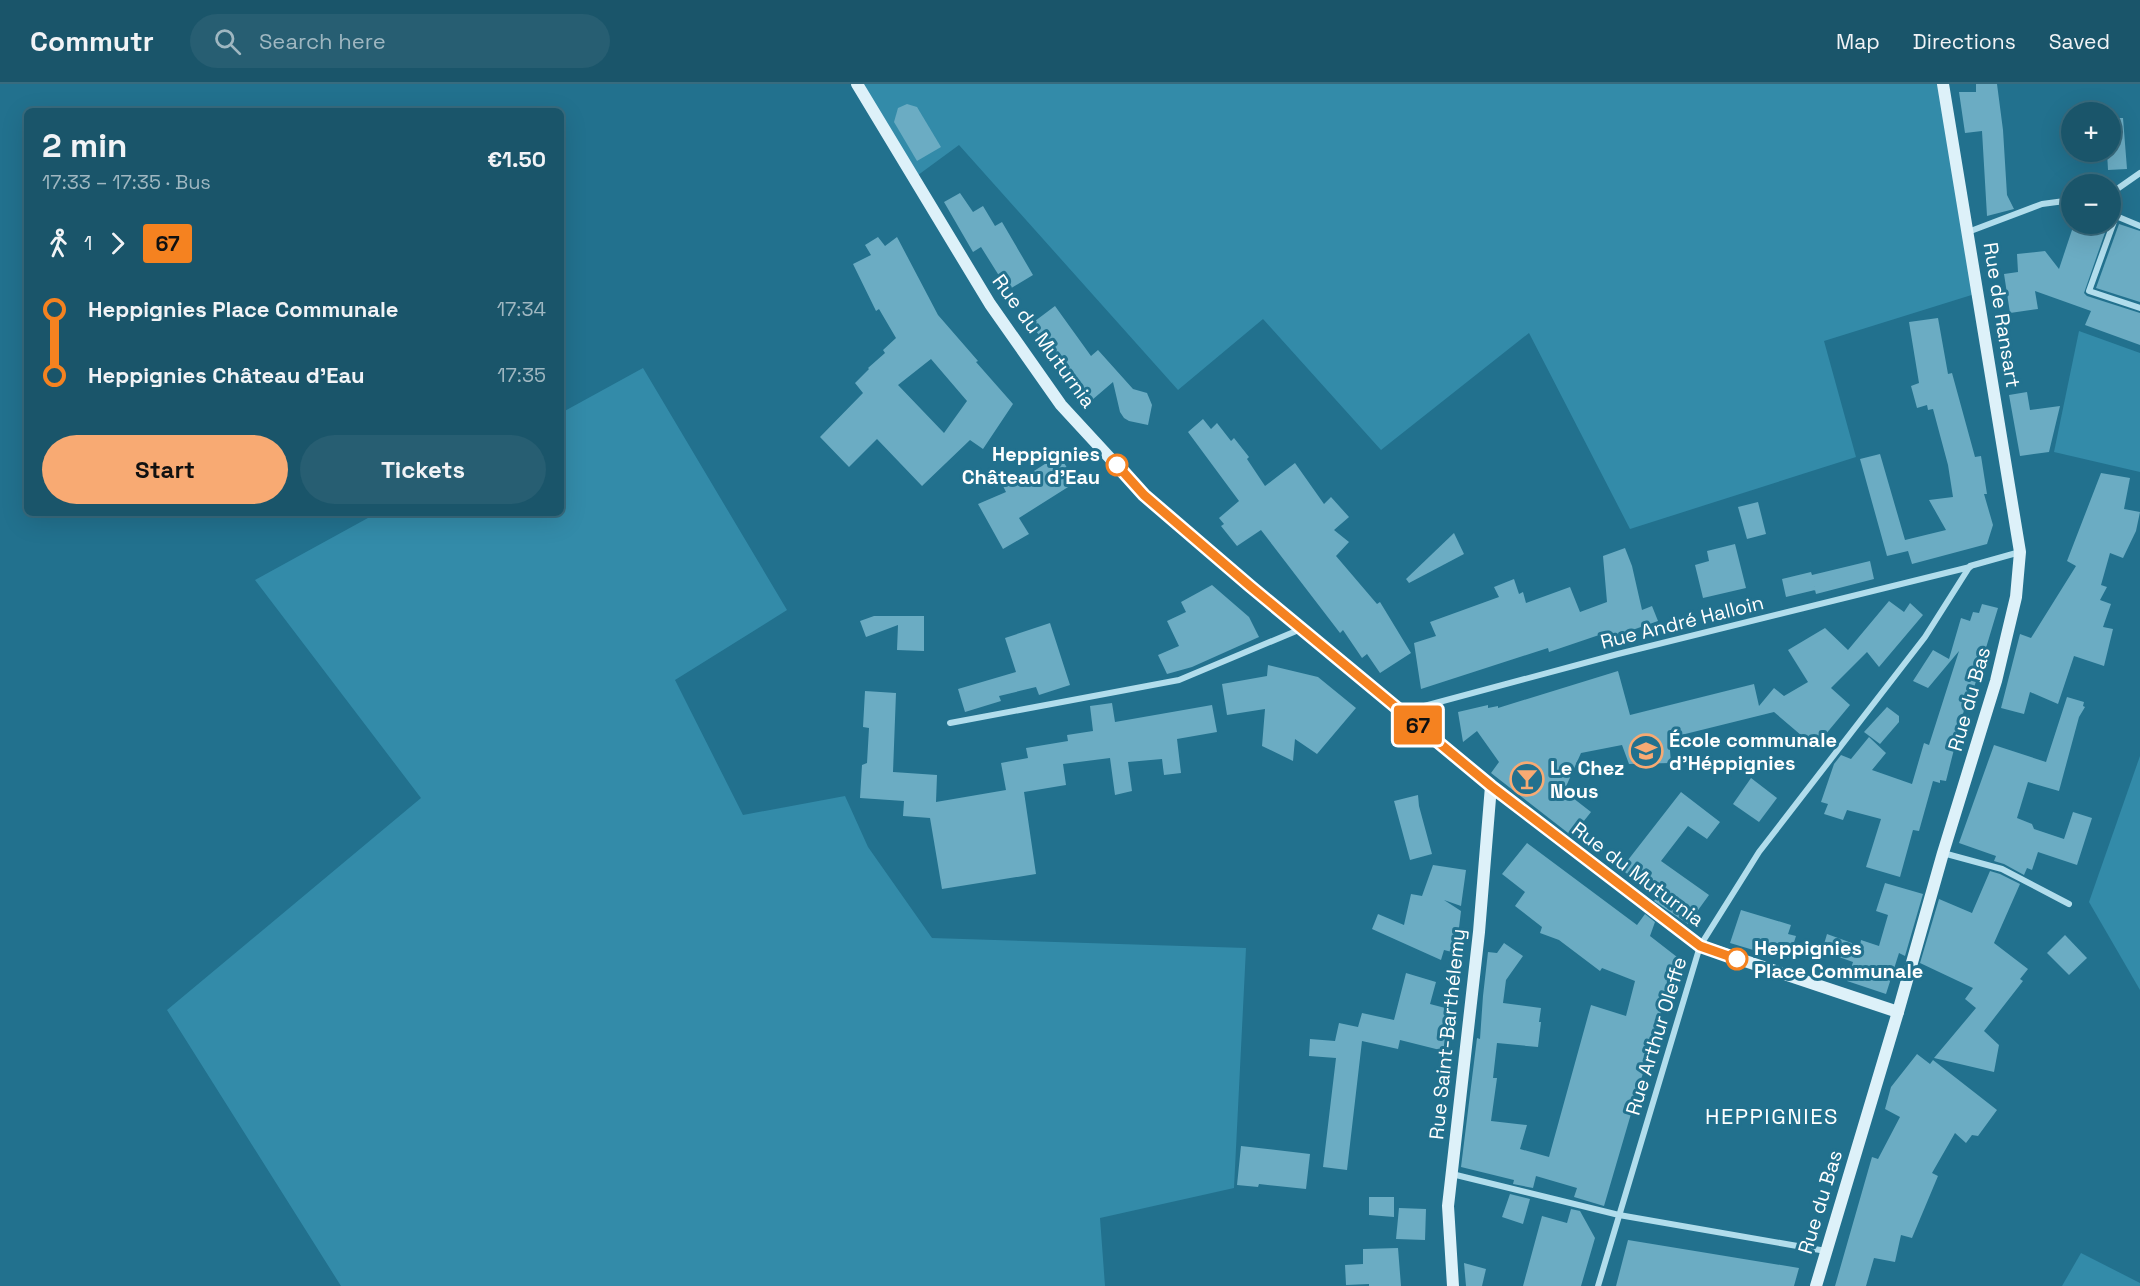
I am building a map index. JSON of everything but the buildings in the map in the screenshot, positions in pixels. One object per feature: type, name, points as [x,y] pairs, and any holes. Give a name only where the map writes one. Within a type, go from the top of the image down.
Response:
[{"type":"street","name":"Rue du Muturnia","points":[[857,84],[990,304],[1061,405],[1144,495],[1491,786],[1700,946],[1898,1012]]},
{"type":"street","name":"Rue de Ransart","points":[[1943,84],[2020,552]]},
{"type":"street","points":[[2121,187],[2140,173]]},
{"type":"street","points":[[1968,232],[2042,204],[2061,201]]},
{"type":"street","points":[[2121,218],[2140,226]]},
{"type":"street","points":[[2110,234],[2089,291],[2140,308]]},
{"type":"street","points":[[1970,566],[2020,552]]},
{"type":"street","name":"Rue du Bas","points":[[1816,1286],[1996,681],[2016,597],[2020,552]]},
{"type":"street","name":"Rue André Halloin","points":[[1401,712],[1618,654],[1970,566]]},
{"type":"street","name":"Rue Arthur Oleffe","points":[[1599,1286],[1700,946],[1759,852],[1924,637],[1970,566]]},
{"type":"street","points":[[950,723],[1179,680],[1301,629]]},
{"type":"street","name":"Rue Saint-Barthélemy","points":[[1453,1286],[1448,1206],[1479,932],[1491,786]]},
{"type":"street","points":[[1943,853],[2002,869],[2069,904]]},
{"type":"street","points":[[1452,1174],[1619,1215],[1826,1251]]},
{"type":"shaded area","points":[[857,84],[1943,84],[1978,293],[1824,341],[1856,457],[1630,529],[1529,333],[1381,450],[1263,319],[1178,390],[959,145],[914,178]]},
{"type":"shaded area","points":[[2079,331],[2140,353],[2140,472],[2054,452]]},
{"type":"shaded area","points":[[643,368],[787,610],[675,680],[743,815],[845,796],[868,847],[932,938],[1246,948],[1234,1188],[1100,1218],[1105,1286],[341,1286],[167,1010],[421,798],[255,580],[372,516],[564,516],[564,411]]},
{"type":"shaded area","points":[[2140,756],[2140,990],[2089,902]]},
{"type":"shaded area","points":[[2081,1253],[2140,1283],[2140,1286],[2062,1286]]},
{"type":"bus line","name":"67","points":[[1117,465],[1144,495],[1250,586],[1491,786],[1700,946],[1737,959]]},
{"type":"place","name":"Heppignies Château d'Eau","points":[[1117,465]]},
{"type":"place","name":"École communale d'Héppignies","points":[[1646,751]]},
{"type":"place","name":"Le Chez Nous","points":[[1527,779]]},
{"type":"place","name":"Heppignies Place Communale","points":[[1737,959]]},
{"type":"district","name":"HEPPIGNIES","points":[[1772,1116]]}]
